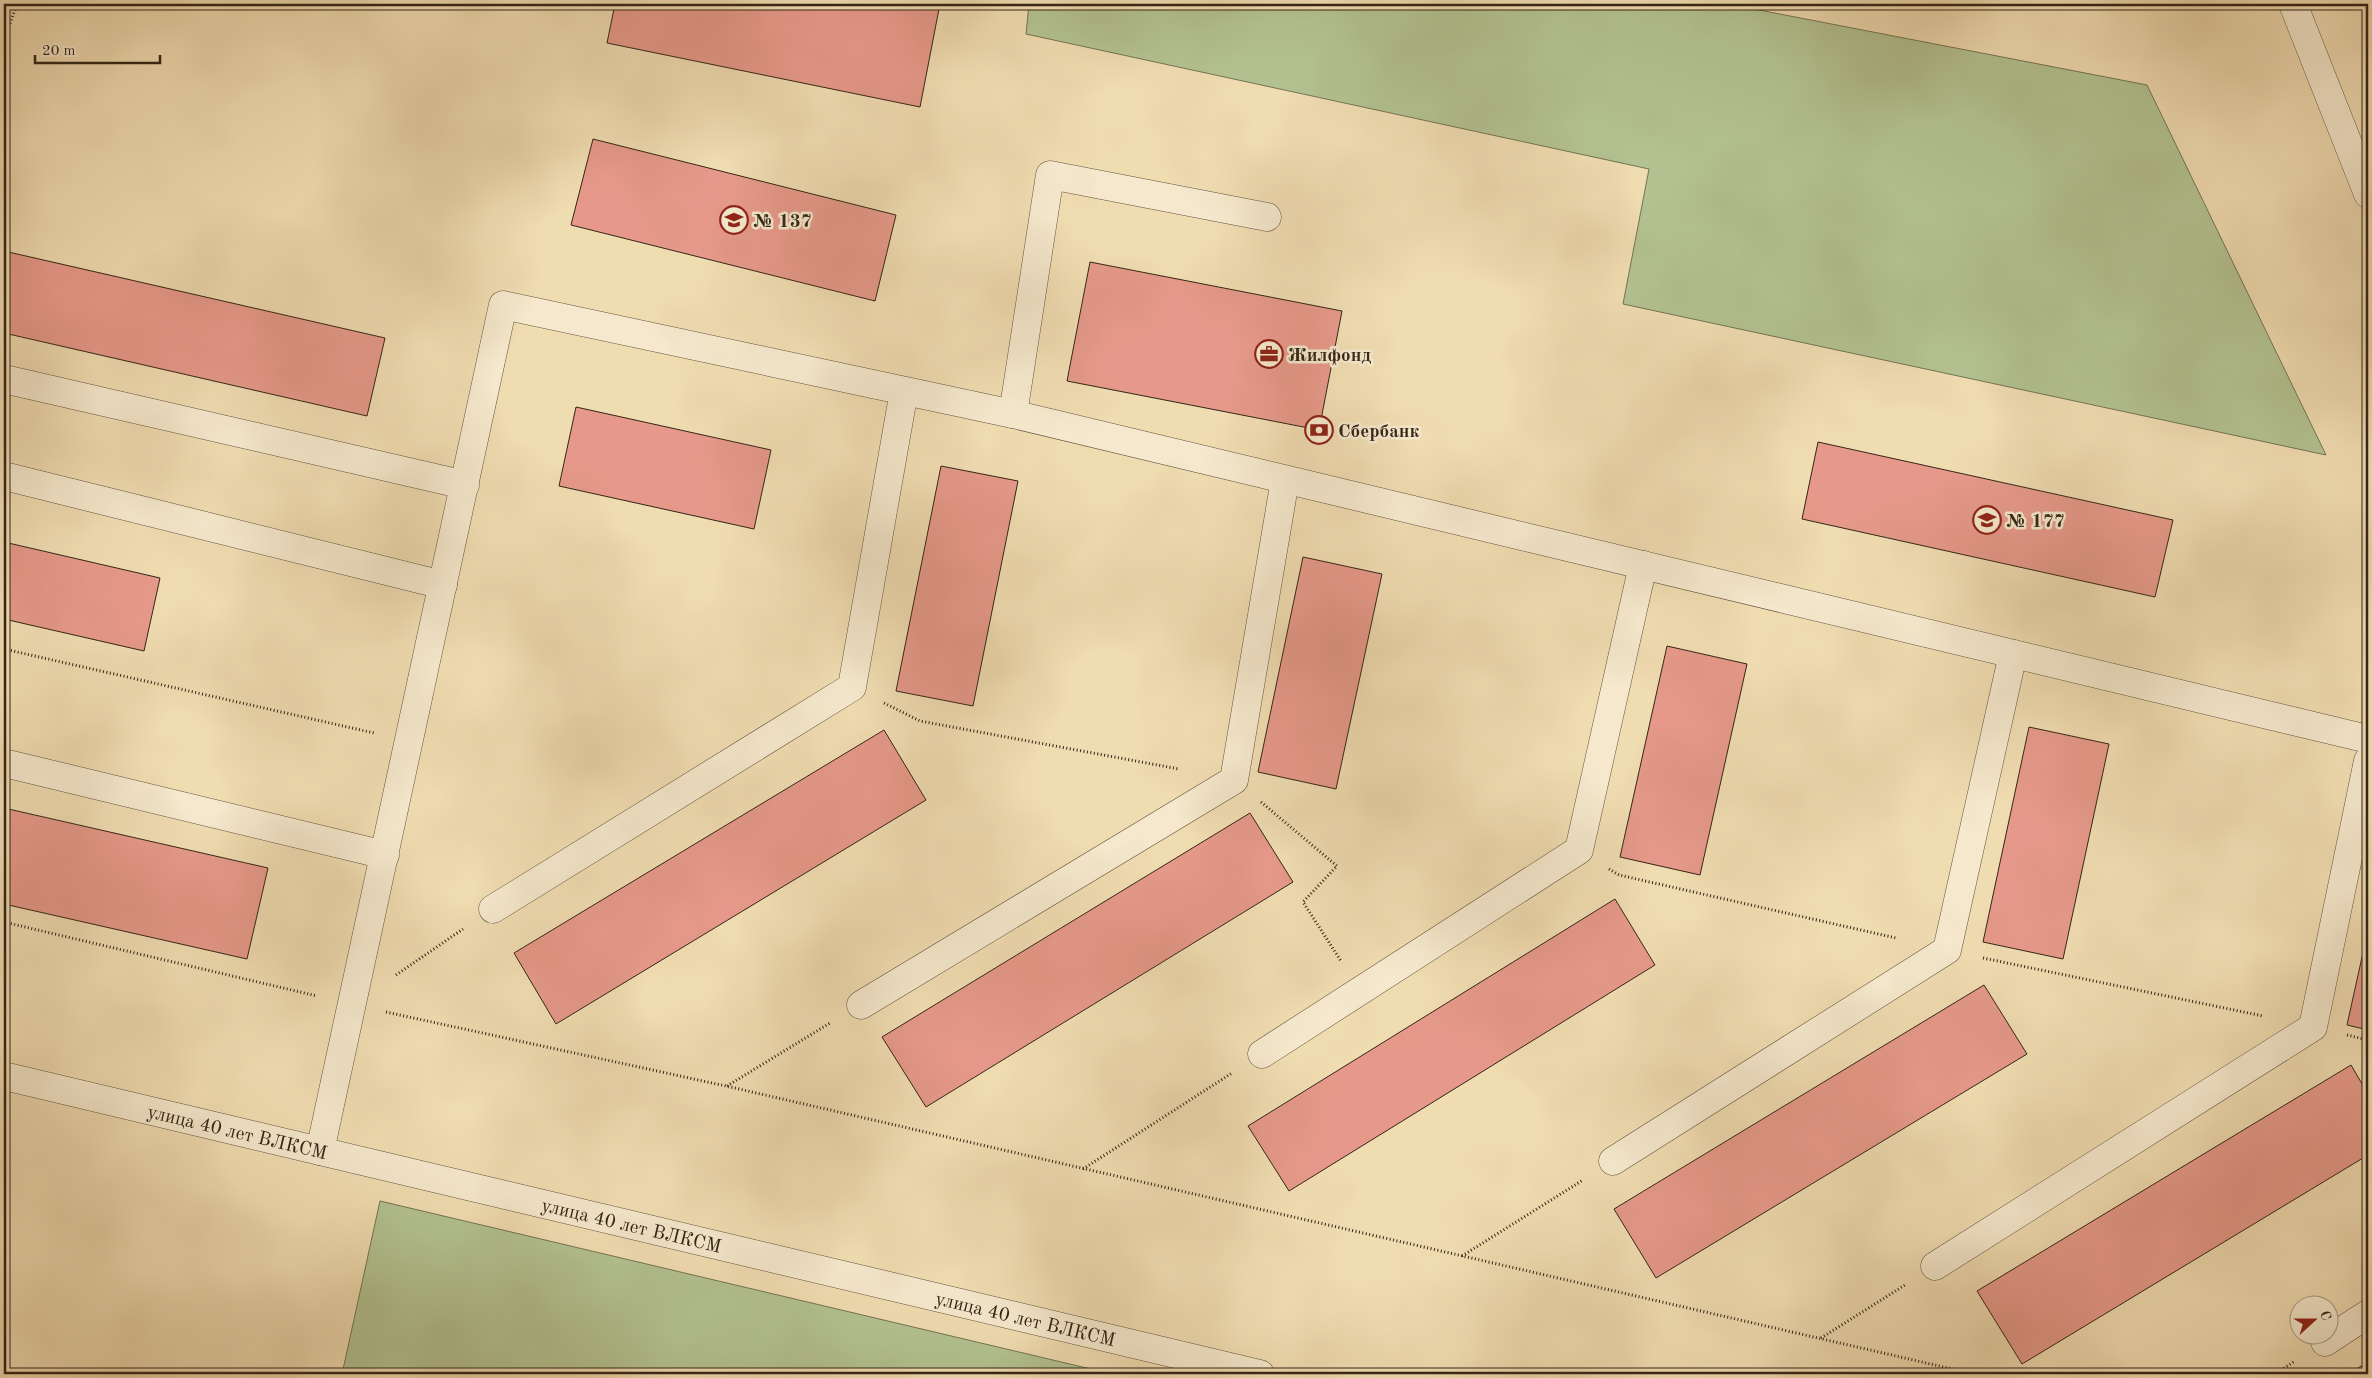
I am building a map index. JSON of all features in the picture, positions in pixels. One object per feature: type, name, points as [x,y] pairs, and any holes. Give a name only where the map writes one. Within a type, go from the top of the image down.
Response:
[{"type":"street","points":[[2293,4],[2368,194]]},
{"type":"street","points":[[1013,414],[1050,175],[1268,217]]},
{"type":"street","points":[[320,1151],[444,585],[503,305],[1013,414],[2368,740]]},
{"type":"street","points":[[4,379],[465,485]]},
{"type":"street","points":[[493,909],[852,687],[904,391]]},
{"type":"street","points":[[4,476],[444,585]]},
{"type":"street","points":[[861,1005],[1234,780],[1285,480]]},
{"type":"street","points":[[1262,1054],[1579,850],[1642,565]]},
{"type":"street","points":[[1613,1160],[1947,950],[2013,654]]},
{"type":"street","points":[[1935,1266],[2313,1026],[2368,761]]},
{"type":"street","points":[[4,763],[385,855]]},
{"type":"street","name":"улица 40 лет ВЛКСМ","points":[[4,1076],[1260,1374]]},
{"type":"street","points":[[2340,1332],[2368,1314]]},
{"type":"path","points":[[4,40],[17,4]]},
{"type":"path","points":[[4,648],[409,741]]},
{"type":"path","points":[[352,1005],[493,909]]},
{"type":"path","points":[[4,922],[352,1005],[726,1086],[1974,1374]]},
{"type":"path","points":[[726,1086],[861,1005]]},
{"type":"path","points":[[1083,1169],[1262,1054]]},
{"type":"path","points":[[1462,1256],[1613,1160]]},
{"type":"path","points":[[1820,1339],[1935,1266]]},
{"type":"green space","points":[[1029,4],[1728,4],[2147,85],[2326,455],[1623,304],[1649,169],[1026,34]]},
{"type":"green space","points":[[380,1201],[1112,1374],[342,1374]]},
{"type":"building","points":[[615,4],[911,4],[939,9],[920,107],[607,43]]},
{"type":"building","name":"№ 137","points":[[593,139],[896,215],[875,301],[571,225]]},
{"type":"building","points":[[4,251],[385,338],[367,416],[4,333]]},
{"type":"building","points":[[1090,262],[1342,311],[1319,430],[1067,381]]},
{"type":"building","points":[[576,407],[771,450],[754,529],[559,486]]},
{"type":"building","name":"№ 177","points":[[1818,442],[2173,520],[2155,597],[1802,519]]},
{"type":"building","points":[[941,466],[1018,481],[973,706],[896,691]]},
{"type":"building","points":[[4,542],[160,578],[144,651],[4,619]]},
{"type":"building","points":[[1303,557],[1382,574],[1336,789],[1258,772]]},
{"type":"building","points":[[1667,646],[1747,664],[1700,875],[1620,857]]},
{"type":"building","points":[[2029,727],[2109,744],[2063,959],[1983,942]]},
{"type":"building","points":[[884,730],[926,800],[556,1024],[514,953]]},
{"type":"building","points":[[4,808],[268,868],[247,959],[4,904]]},
{"type":"building","points":[[1250,813],[1293,882],[926,1107],[882,1037]]},
{"type":"building","points":[[1615,899],[1655,965],[1289,1191],[1248,1126]]},
{"type":"building","points":[[2368,930],[2368,1030],[2347,1025]]},
{"type":"building","points":[[1984,985],[2027,1054],[1656,1278],[1614,1209]]},
{"type":"building","points":[[2351,1065],[2368,1094],[2368,1155],[2022,1364],[1977,1291]]},
{"type":"building","points":[[2368,1362],[2368,1374],[2348,1374]]},
{"type":"place","name":"№ 137","points":[[734,220]]},
{"type":"place","name":"Жилфонд","points":[[1269,354]]},
{"type":"place","name":"Сбербанк","points":[[1319,430]]},
{"type":"place","name":"№ 177","points":[[1987,520]]}]
